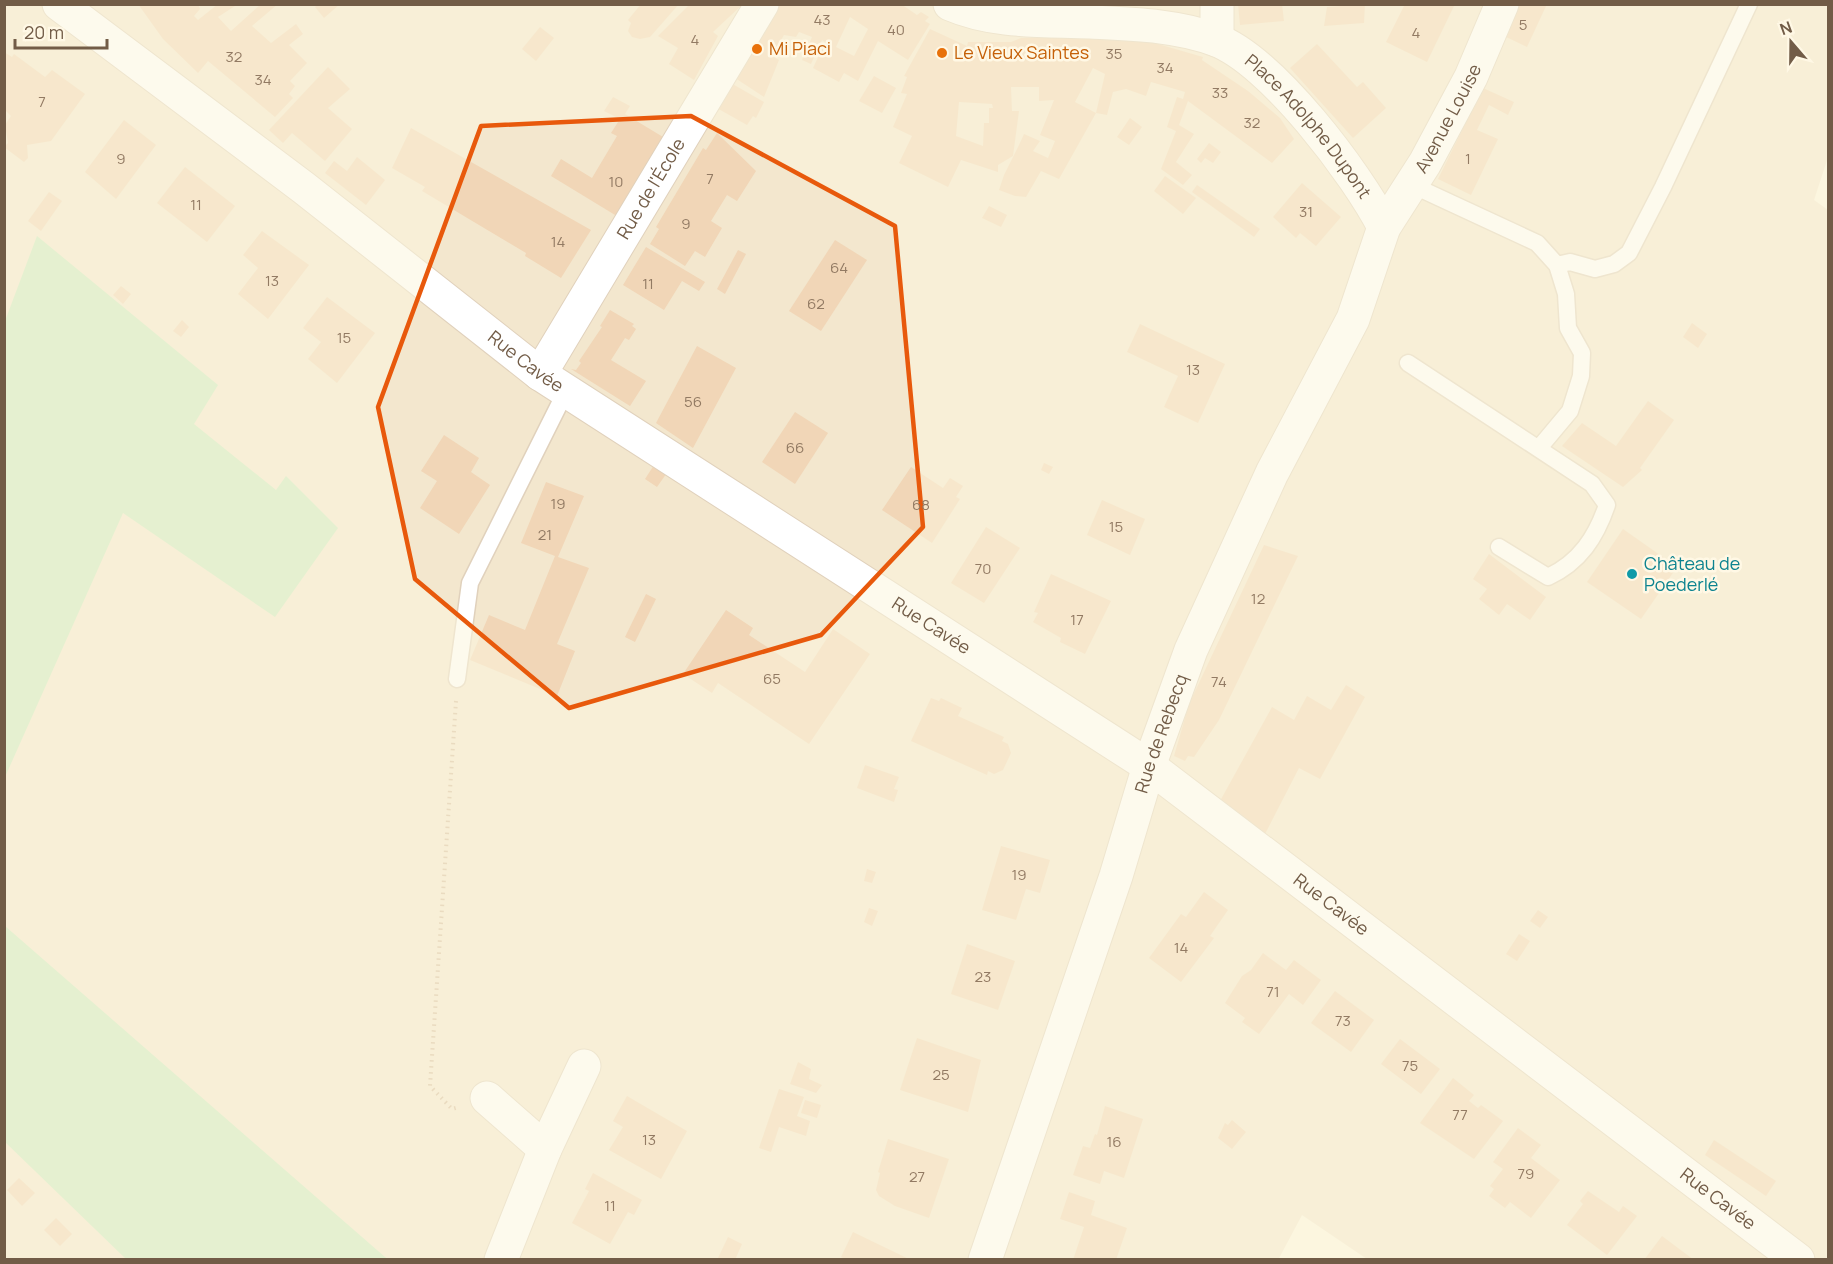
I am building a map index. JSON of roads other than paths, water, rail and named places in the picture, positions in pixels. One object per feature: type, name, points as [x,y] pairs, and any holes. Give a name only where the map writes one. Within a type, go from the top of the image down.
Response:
[{"type":"street","name":"Rue Cavée","points":[[59,4],[304,188],[553,383],[1149,766],[1798,1260]]},
{"type":"street","name":"Rue de l'École","points":[[553,383],[762,4]]},
{"type":"street","name":"Place Adolphe Dupont","points":[[950,4],[995,17],[1047,22],[1090,22],[1177,31],[1217,40],[1255,65],[1307,118],[1370,199],[1384,227]]},
{"type":"street","points":[[1216,4],[1217,40]]},
{"type":"street","name":"Avenue Louise","points":[[1384,227],[1412,184],[1471,76],[1502,4]]},
{"type":"street","name":"Rue de Rebecq","points":[[985,1260],[1116,876],[1149,766],[1191,650],[1272,473],[1353,319],[1384,227]]},
{"type":"street","points":[[501,1260],[545,1149],[584,1066]]},
{"type":"street","points":[[487,1098],[545,1149]]},
{"type":"lane","points":[[1557,265],[1570,262],[1595,269],[1614,264],[1629,253],[1664,187],[1749,4]]},
{"type":"lane","points":[[1412,184],[1538,243],[1557,265],[1566,294],[1568,328],[1582,353],[1581,376],[1570,411],[1539,448]]},
{"type":"lane","points":[[1408,363],[1592,484],[1606,505],[1597,532],[1566,568],[1548,577],[1498,547]]},
{"type":"lane","points":[[457,679],[470,583],[553,383]]},
{"type":"place","name":"Mi Piaci","points":[[757,49]]},
{"type":"place","name":"Le Vieux Saintes","points":[[942,53]]},
{"type":"place","name":"Château de Poederlé","points":[[1632,574]]}]
